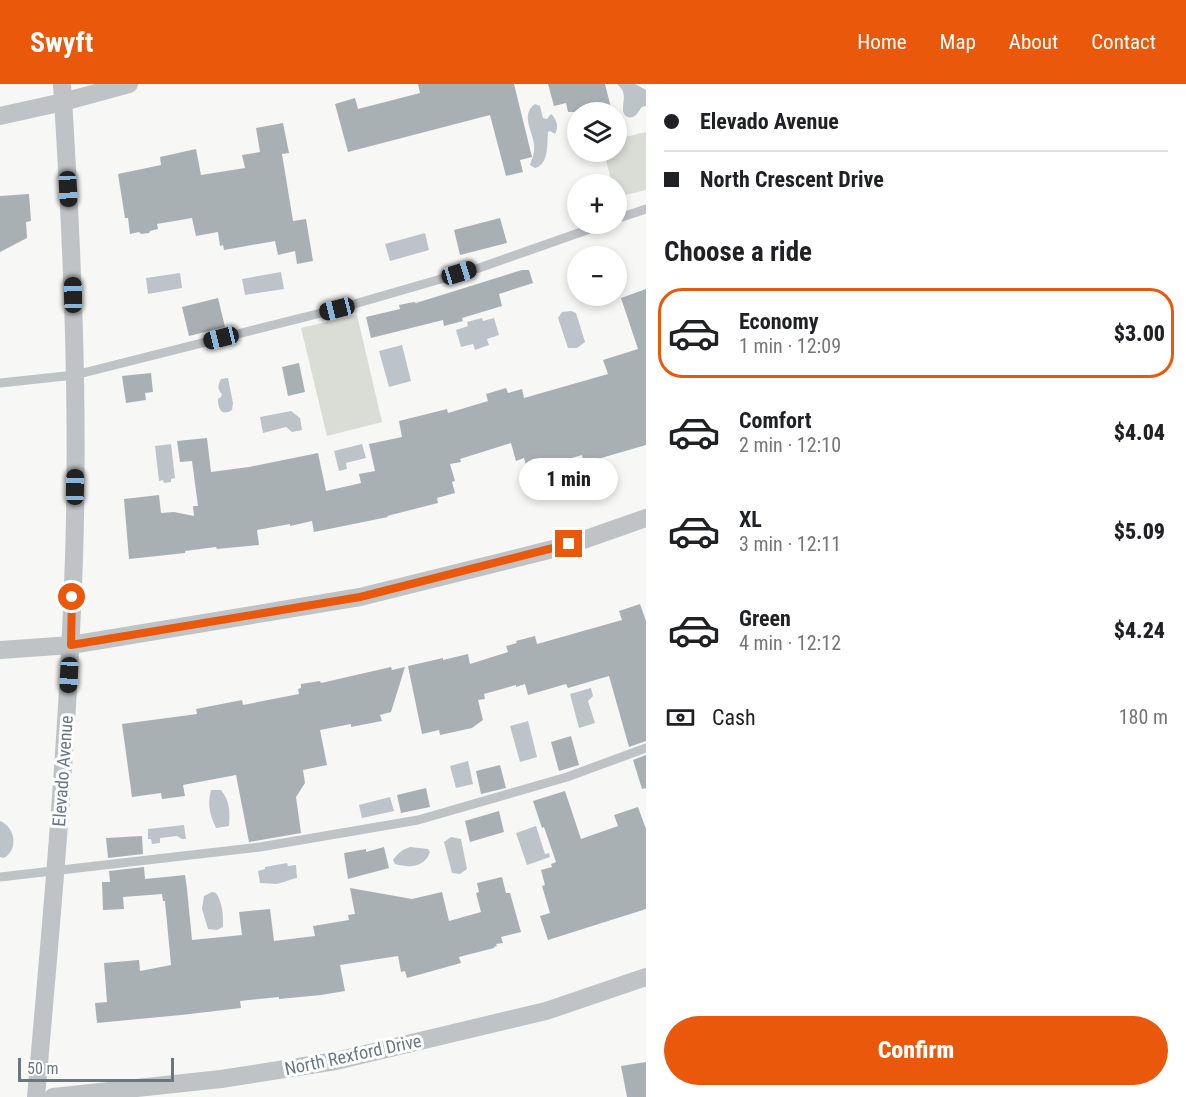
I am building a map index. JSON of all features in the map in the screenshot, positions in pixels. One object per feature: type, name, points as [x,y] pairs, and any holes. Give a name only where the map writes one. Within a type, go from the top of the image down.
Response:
[{"type":"street","points":[[0,116],[63,93],[129,84]]},
{"type":"street","name":"Elevado Avenue","points":[[36,1097],[64,759],[74,556],[75,375],[63,93]]},
{"type":"street","points":[[0,650],[71,645],[360,597],[569,544],[646,518]]},
{"type":"street","name":"North Rexford Drive","points":[[53,1097],[221,1079],[336,1061],[546,1011],[646,977]]},
{"type":"lane","points":[[627,215],[646,209]]},
{"type":"lane","points":[[0,383],[75,375],[337,309],[479,267],[575,234]]},
{"type":"lane","points":[[0,877],[260,848],[418,820],[567,777],[646,748]]},
{"type":"shaded area","points":[[617,84],[635,84],[646,90],[646,106],[642,107],[633,117],[627,116],[627,102],[624,102],[624,94]]},
{"type":"shaded area","points":[[535,104],[540,106],[543,118],[547,119],[551,114],[553,116],[557,126],[555,134],[548,132],[545,158],[540,166],[535,168],[530,165],[534,148],[528,113]]},
{"type":"shaded area","points":[[646,132],[646,190],[627,195],[627,174],[610,174],[606,162],[627,162],[627,137]]},
{"type":"shaded area","points":[[425,233],[429,250],[390,261],[385,244]]},
{"type":"shaded area","points":[[281,272],[284,289],[245,295],[242,279]]},
{"type":"shaded area","points":[[180,273],[182,288],[148,294],[146,278]]},
{"type":"shaded area","points":[[562,312],[576,313],[585,342],[577,348],[568,348],[558,318]]},
{"type":"shaded area","points":[[357,315],[382,422],[327,436],[301,328]]},
{"type":"shaded area","points":[[482,318],[483,321],[494,318],[499,335],[487,339],[489,345],[475,350],[473,344],[461,347],[456,330],[468,326],[467,322]]},
{"type":"shaded area","points":[[402,345],[411,381],[389,387],[379,351]]},
{"type":"shaded area","points":[[228,378],[233,403],[232,410],[223,412],[219,406],[218,399],[222,394],[218,387],[221,379]]},
{"type":"shaded area","points":[[291,411],[300,418],[302,430],[292,432],[286,427],[263,433],[260,417]]},
{"type":"shaded area","points":[[171,444],[175,478],[171,479],[171,482],[164,483],[163,480],[159,481],[155,446]]},
{"type":"shaded area","points":[[362,444],[366,458],[346,463],[347,469],[339,471],[334,451]]},
{"type":"shaded area","points":[[591,688],[593,696],[588,701],[595,723],[579,728],[570,694]]},
{"type":"shaded area","points":[[528,721],[537,757],[520,762],[510,726]]},
{"type":"shaded area","points":[[468,761],[473,784],[456,788],[450,766]]},
{"type":"shaded area","points":[[211,790],[221,790],[226,798],[229,826],[216,828],[210,810]]},
{"type":"shaded area","points":[[390,797],[394,811],[362,818],[359,805]]},
{"type":"shaded area","points":[[0,821],[9,828],[13,838],[12,849],[4,858],[0,857]]},
{"type":"shaded area","points":[[184,825],[186,839],[177,836],[160,838],[160,843],[152,844],[151,839],[148,839],[148,829]]},
{"type":"shaded area","points":[[536,826],[545,854],[549,853],[550,857],[527,865],[516,833]]},
{"type":"shaded area","points":[[451,837],[461,839],[467,869],[460,874],[452,873],[444,842]]},
{"type":"shaded area","points":[[410,847],[428,849],[430,852],[424,861],[416,866],[395,864],[393,860],[397,855]]},
{"type":"shaded area","points":[[287,863],[288,866],[296,865],[297,878],[276,884],[260,883],[258,871],[265,867]]},
{"type":"shaded area","points":[[212,892],[216,893],[222,909],[223,927],[217,930],[208,929],[202,909],[204,896]]},
{"type":"building","points":[[418,84],[514,84],[532,157],[520,160],[523,172],[506,176],[490,115],[348,152],[335,104],[355,98],[358,109],[420,93]]},
{"type":"building","points":[[548,84],[605,84],[610,102],[567,102],[567,108],[566,103],[554,106]]},
{"type":"building","points":[[283,123],[289,153],[282,154],[293,221],[306,219],[313,261],[297,264],[295,251],[278,255],[275,241],[224,250],[223,245],[220,246],[218,232],[196,236],[192,218],[157,224],[158,229],[149,233],[130,234],[118,174],[161,165],[160,157],[196,149],[201,175],[245,168],[242,155],[260,152],[256,128]]},
{"type":"building","points":[[29,194],[31,221],[26,222],[27,238],[0,252],[0,196]]},
{"type":"building","points":[[500,218],[507,243],[460,255],[454,230]]},
{"type":"building","points":[[522,270],[529,270],[533,283],[499,294],[502,306],[444,326],[443,320],[371,338],[366,317],[400,309],[399,305],[416,303]]},
{"type":"building","points":[[646,289],[646,445],[584,463],[582,455],[548,465],[549,468],[546,469],[548,475],[531,480],[524,458],[516,461],[511,443],[450,464],[455,481],[452,482],[455,493],[437,498],[438,503],[388,517],[314,532],[312,521],[257,530],[259,545],[217,549],[216,547],[129,559],[124,499],[159,495],[161,513],[174,512],[194,516],[193,506],[198,506],[192,461],[180,462],[177,441],[207,438],[211,472],[318,453],[326,491],[361,483],[359,474],[375,471],[369,444],[402,437],[399,421],[447,409],[448,413],[488,401],[486,394],[506,388],[508,393],[522,389],[524,398],[608,374],[603,360],[638,349],[624,306],[627,306],[627,296]]},
{"type":"building","points":[[218,298],[225,327],[189,336],[182,307]]},
{"type":"building","points":[[299,363],[305,392],[288,396],[282,367]]},
{"type":"building","points":[[151,373],[153,392],[145,393],[146,400],[126,403],[122,376]]},
{"type":"building","points":[[640,604],[646,621],[646,741],[629,747],[609,676],[568,688],[566,684],[528,695],[525,684],[484,694],[485,699],[478,700],[483,720],[472,728],[440,735],[439,730],[422,734],[408,666],[468,654],[470,664],[508,652],[506,646],[517,643],[516,641],[535,636],[537,644],[622,620],[619,611]]},
{"type":"building","points":[[391,667],[392,670],[405,667],[391,712],[380,715],[382,721],[320,730],[327,765],[303,770],[305,783],[296,797],[301,833],[249,842],[236,775],[183,785],[185,796],[162,799],[161,793],[132,797],[122,724],[197,714],[196,709],[242,700],[243,705],[299,694],[298,689],[301,688],[301,684],[320,681],[321,683]]},
{"type":"building","points":[[571,736],[579,765],[559,771],[551,742]]},
{"type":"building","points":[[646,755],[646,788],[642,789],[633,760]]},
{"type":"building","points":[[500,765],[506,788],[481,794],[476,771]]},
{"type":"building","points":[[426,788],[430,807],[401,813],[397,795]]},
{"type":"building","points":[[565,791],[581,839],[618,826],[614,815],[638,807],[646,829],[646,909],[548,940],[540,916],[550,913],[542,886],[545,885],[541,870],[552,867],[551,864],[556,862],[533,801]]},
{"type":"building","points":[[499,811],[504,832],[470,842],[465,821]]},
{"type":"building","points":[[142,836],[143,854],[108,858],[106,838]]},
{"type":"building","points":[[384,847],[389,868],[348,879],[344,853],[366,849],[366,852]]},
{"type":"building","points":[[144,867],[145,879],[185,875],[192,940],[242,935],[239,912],[270,909],[274,941],[315,936],[313,926],[349,920],[348,915],[355,914],[350,888],[412,899],[442,892],[449,921],[481,912],[476,893],[479,892],[477,883],[502,877],[506,893],[510,893],[521,932],[501,937],[503,943],[496,944],[494,948],[459,957],[461,963],[407,978],[405,971],[401,972],[398,956],[340,965],[345,991],[240,1001],[241,1008],[97,1023],[95,1003],[107,1002],[104,963],[139,960],[140,971],[171,965],[165,901],[163,901],[162,894],[123,897],[124,909],[103,910],[102,882],[110,882],[109,871]]},
{"type":"building","points":[[646,1062],[646,1097],[627,1097],[621,1066]]},
{"type":"route","points":[[72,597],[71,645],[360,597],[569,544]]}]
